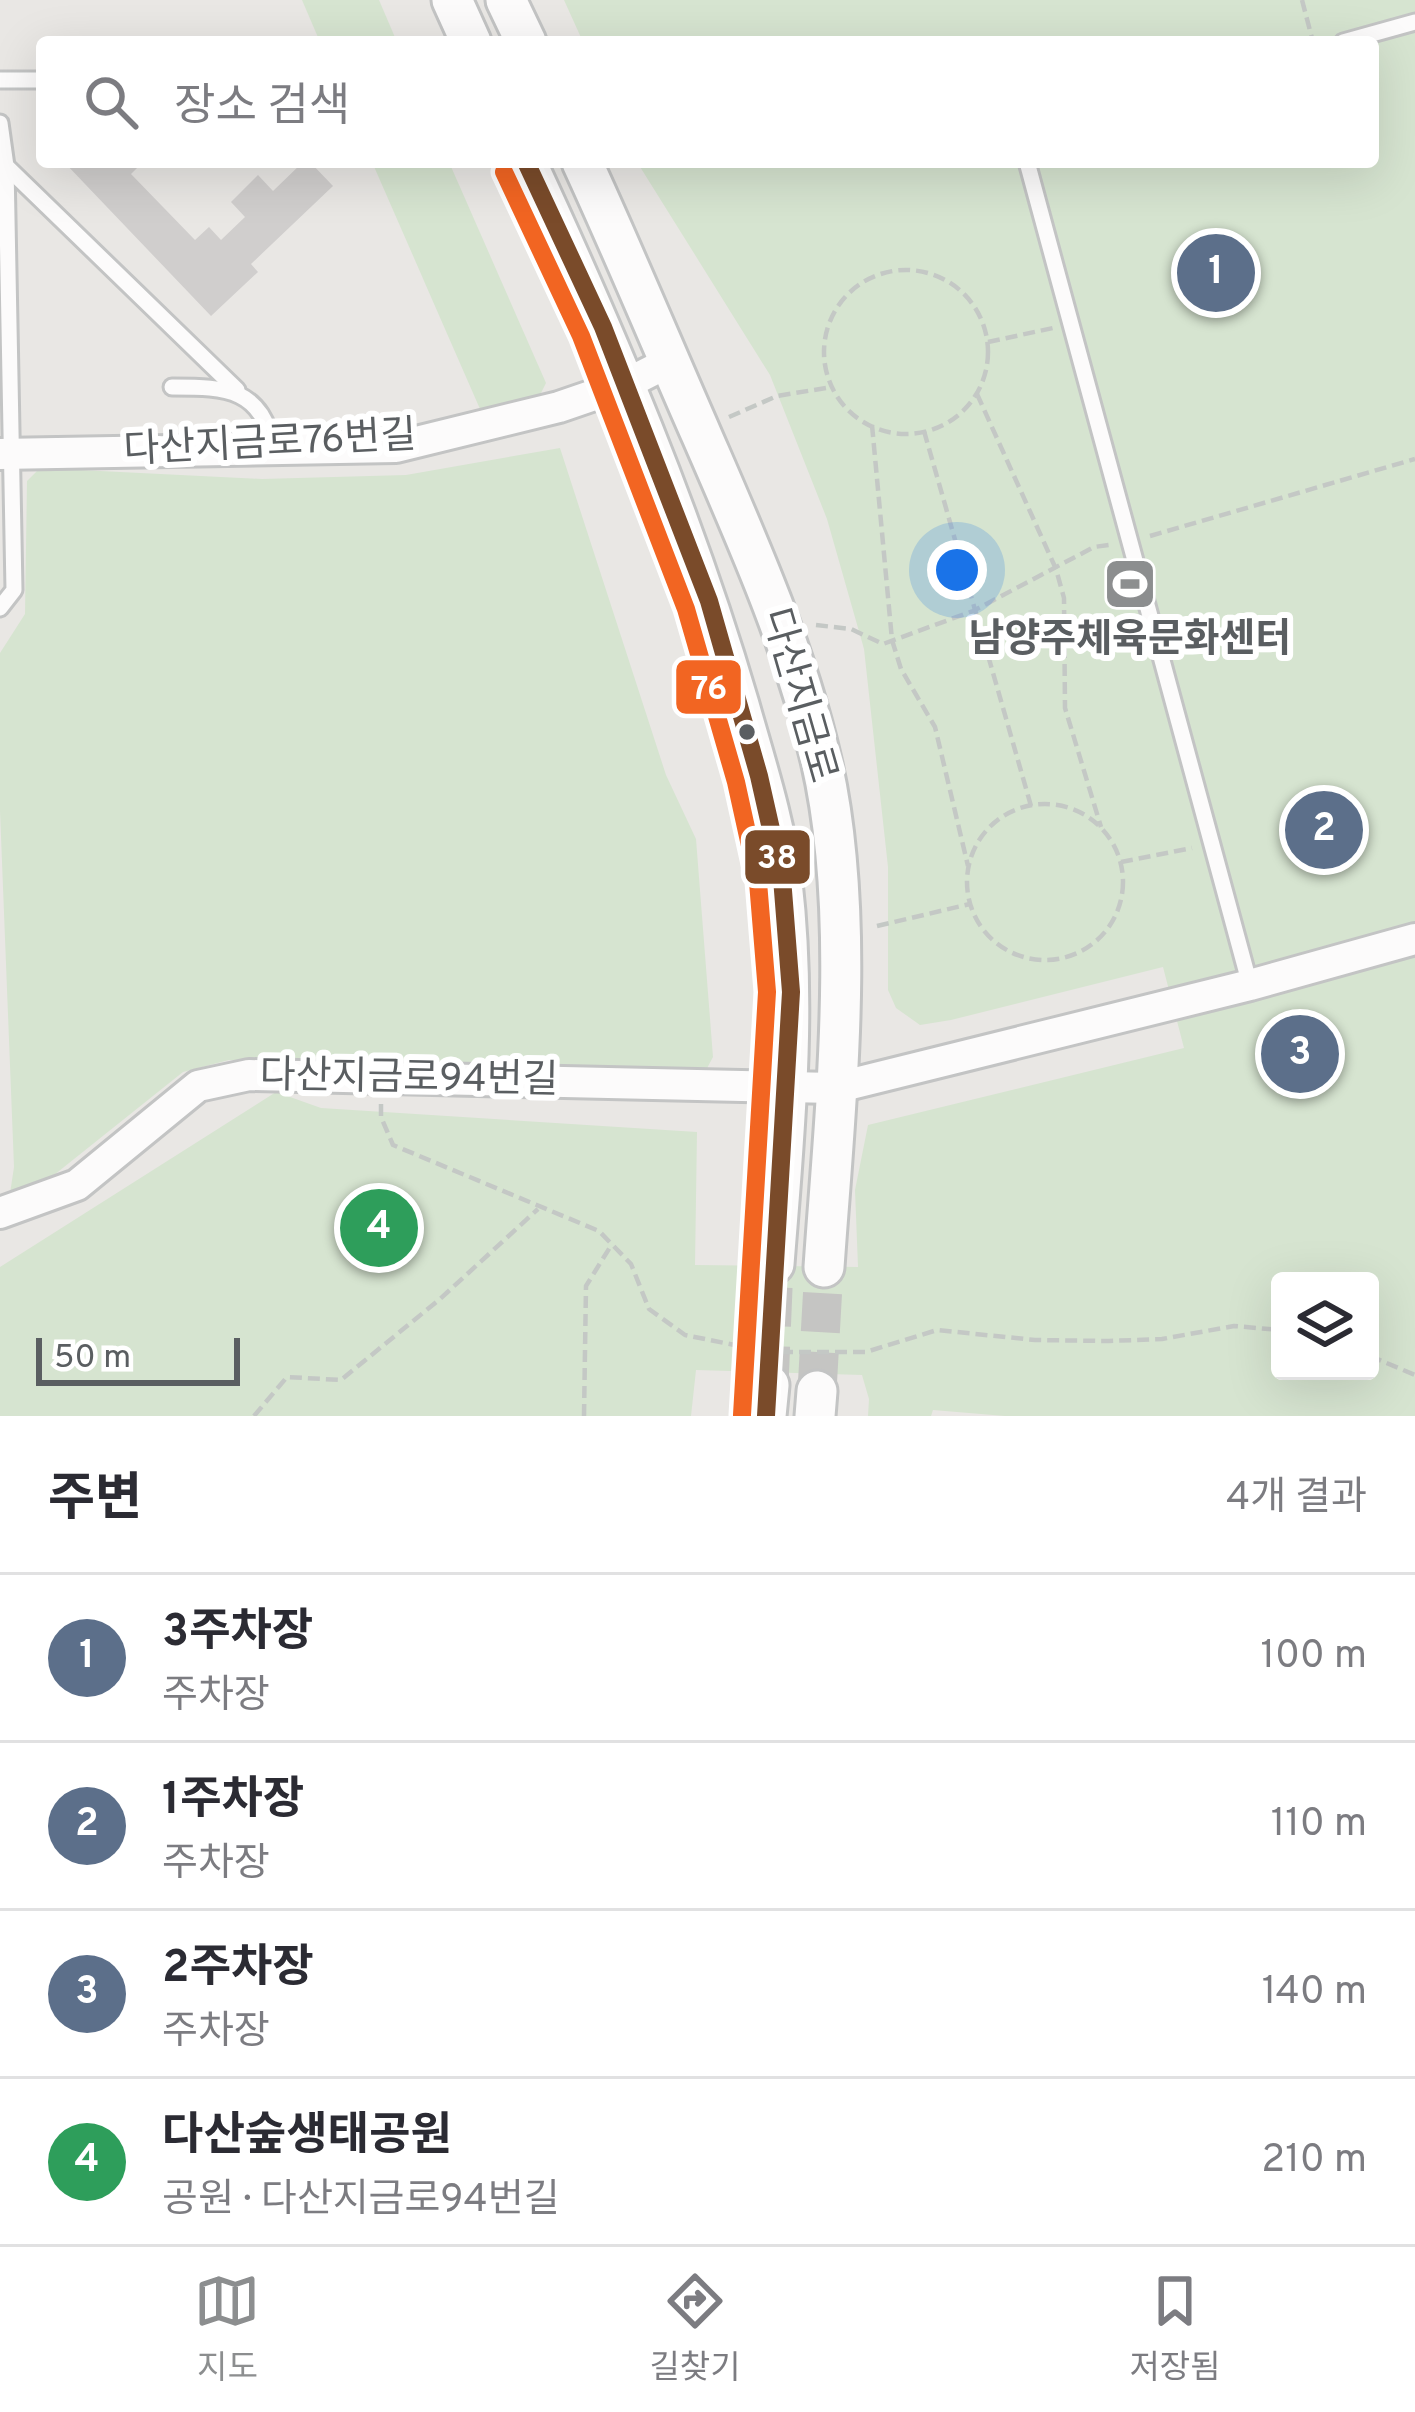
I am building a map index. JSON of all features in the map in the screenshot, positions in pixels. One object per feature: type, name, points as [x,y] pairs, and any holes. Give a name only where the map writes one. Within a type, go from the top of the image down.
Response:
[{"type":"street","points":[[452,0],[468,36]]},
{"type":"street","points":[[506,0],[523,36]]},
{"type":"street","name":"다산지금로","points":[[529,168],[626,385],[709,601],[759,776],[784,901],[791,992],[774,1264]]},
{"type":"street","name":"다산지금로","points":[[585,168],[788,643],[822,763],[837,876],[835,1088],[824,1267]]},
{"type":"street","name":"다산지금로76번길","points":[[5,454],[397,447],[559,407],[626,385],[670,361]]},
{"type":"street","name":"다산지금로94번길","points":[[0,1213],[77,1185],[198,1086],[249,1075],[835,1088],[1415,939]]},
{"type":"lane","points":[[1365,36],[1415,22]]},
{"type":"lane","points":[[0,80],[36,80]]},
{"type":"lane","points":[[0,123],[6,166],[5,454],[14,590],[0,608]]},
{"type":"lane","points":[[6,166],[256,408],[274,451]]},
{"type":"lane","points":[[1029,168],[1250,985]]},
{"type":"lane","points":[[172,387],[237,390]]},
{"type":"path","points":[[1302,0],[1311,36]]},
{"type":"path","points":[[916,270],[943,278],[972,305],[988,342],[987,369],[976,394],[959,415],[924,431],[883,430],[872,425],[839,400],[832,387],[824,348],[829,322],[843,298],[864,281],[890,271],[916,270]]},
{"type":"path","points":[[988,342],[1072,324]]},
{"type":"path","points":[[712,424],[777,396],[832,387]]},
{"type":"path","points":[[872,425],[892,640],[901,669],[935,727],[968,866],[974,917],[990,938],[1011,953],[1035,960],[1061,959],[1085,950],[1105,934],[1118,912],[1124,887],[1121,862],[1102,830],[1065,708],[1064,598],[1056,568],[976,394]]},
{"type":"path","points":[[924,431],[1031,806]]},
{"type":"path","points":[[968,866],[978,842],[995,822],[1017,808],[1043,804],[1069,808],[1102,830]]},
{"type":"path","points":[[1121,862],[1210,845]]},
{"type":"path","points":[[878,926],[970,904]]},
{"type":"path","points":[[254,1416],[287,1377],[341,1379],[440,1299],[540,1207]]},
{"type":"path","points":[[584,1416],[586,1286],[612,1244]]},
{"type":"path","points":[[1379,1360],[1415,1375]]},
{"type":"green space","points":[[302,0],[379,0],[394,36],[317,36]]},
{"type":"green space","points":[[564,0],[1415,0],[1415,1416],[1005,1416],[933,1410],[931,1416],[868,1416],[862,1375],[696,1370],[691,1416],[0,1416],[0,1267],[276,1092],[321,1108],[697,1132],[695,1265],[858,1267],[855,1190],[868,1125],[1184,1048],[1163,967],[920,1025],[896,1008],[888,990],[888,867],[864,649],[827,519],[770,375],[641,168],[1379,168],[1379,36],[580,36]]},
{"type":"green space","points":[[375,168],[452,168],[546,383],[540,395],[480,409]]},
{"type":"green space","points":[[560,448],[666,775],[696,839],[713,1057],[705,1072],[229,1060],[183,1072],[39,1187],[9,1200],[14,1167],[0,811],[0,653],[25,614],[27,481],[40,468],[262,479],[406,475]]},
{"type":"building","points":[[70,168],[137,168],[131,174],[195,240],[209,227],[221,240],[245,217],[231,202],[258,175],[273,191],[297,168],[316,168],[333,186],[251,264],[258,272],[211,316]]},
{"type":"tunnel","points":[[769,1385],[774,1264]]},
{"type":"tunnel","points":[[817,1391],[824,1267]]},
{"type":"transit line","name":"38","points":[[529,168],[603,327],[709,601],[759,776],[782,878],[791,992],[766,1416]]},
{"type":"transit line","name":"76","points":[[504,172],[581,336],[686,609],[736,782],[758,882],[767,992],[742,1415]]},
{"type":"place","name":"3주차장","points":[[1216,273]]},
{"type":"place","name":"남양주체육문화센터","points":[[1130,584]]},
{"type":"place","name":"1주차장","points":[[1324,830]]},
{"type":"place","name":"2주차장","points":[[1300,1054]]},
{"type":"place","name":"다산숲생태공원","points":[[379,1228]]}]
